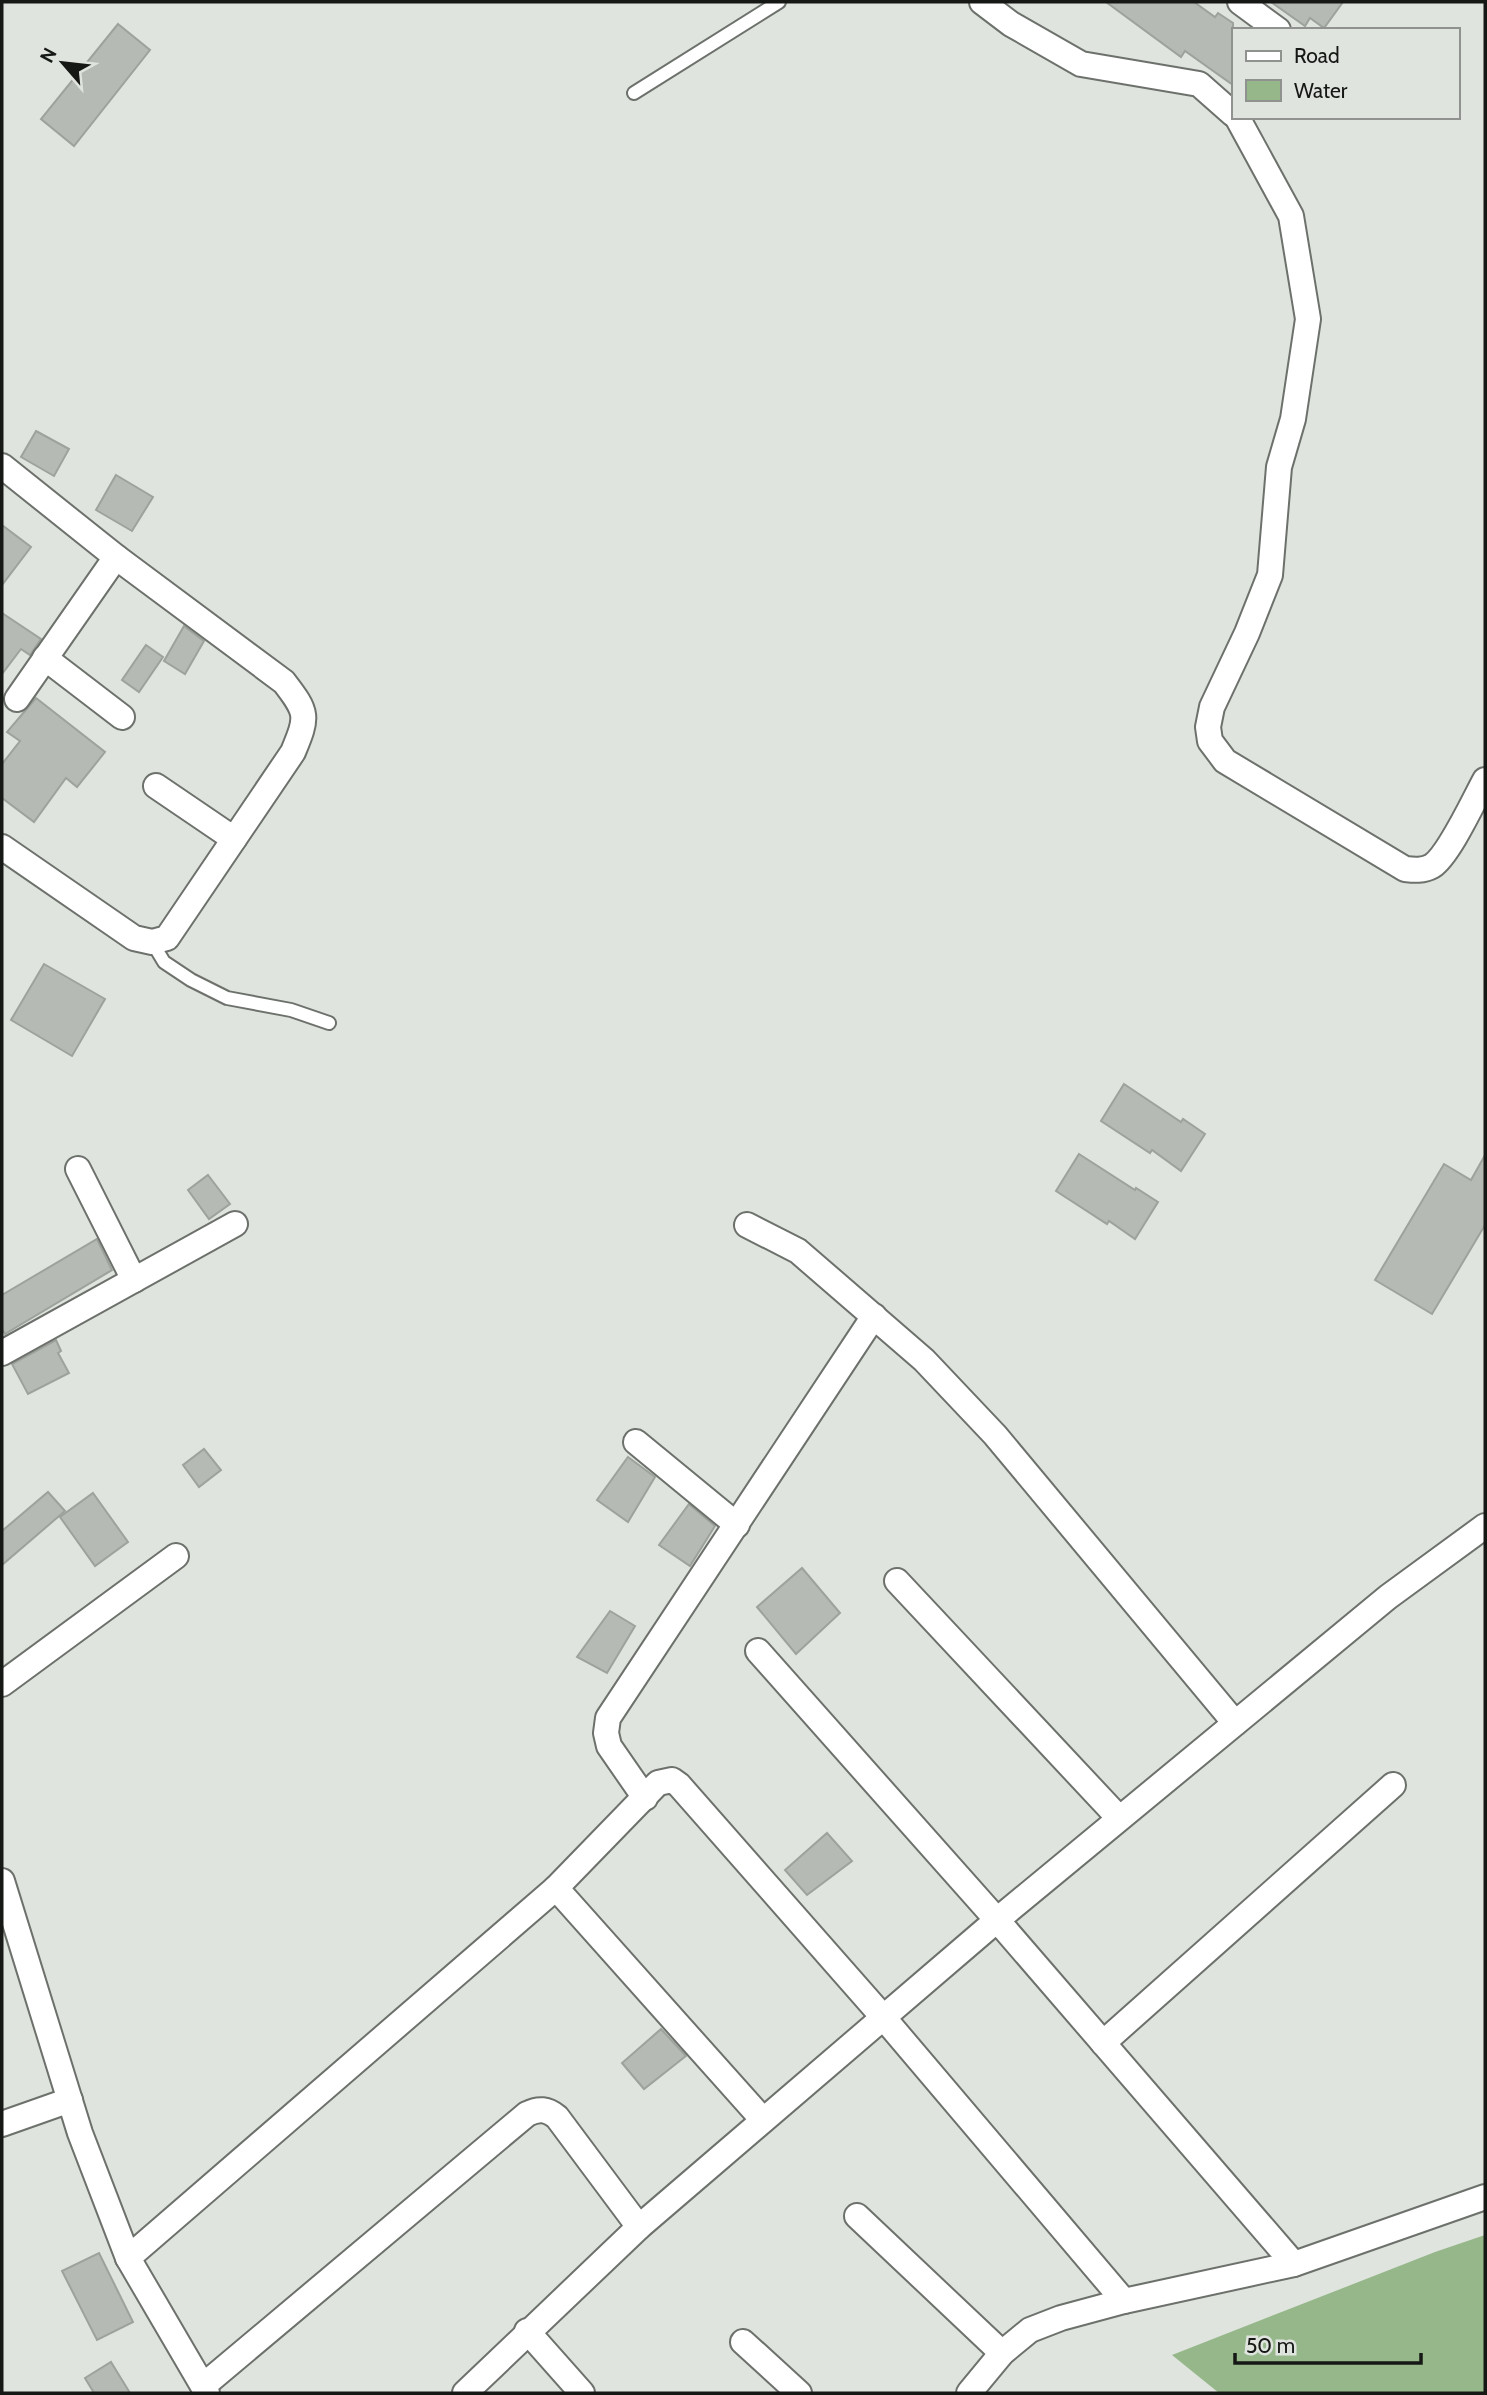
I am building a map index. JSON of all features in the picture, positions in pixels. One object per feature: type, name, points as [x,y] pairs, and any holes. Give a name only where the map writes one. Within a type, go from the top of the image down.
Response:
[{"type":"street","points":[[982,2],[1011,23],[1081,64],[1199,84],[1232,113]]},
{"type":"street","points":[[1240,2],[1275,28]]},
{"type":"street","points":[[1238,119],[1291,216],[1308,319],[1293,419],[1279,467],[1269,575],[1247,632],[1212,707],[1208,727],[1210,741],[1225,761],[1405,869],[1425,868],[1443,856],[1485,780]]},
{"type":"street","points":[[2,466],[116,556],[284,681],[302,705],[303,727],[293,752],[167,938],[152,942],[134,938],[2,847]]},
{"type":"street","points":[[17,699],[116,556]]},
{"type":"street","points":[[45,658],[122,717]]},
{"type":"street","points":[[156,786],[234,839]]},
{"type":"street","points":[[78,1169],[134,1280]]},
{"type":"street","points":[[2,1353],[235,1224]]},
{"type":"street","points":[[747,1225],[798,1251],[925,1360],[995,1435],[1235,1723]]},
{"type":"street","points":[[645,1798],[609,1746],[606,1734],[608,1718],[874,1316]]},
{"type":"street","points":[[636,1442],[737,1525]]},
{"type":"street","points":[[465,2393],[639,2227],[997,1920],[1388,1597],[1485,1526]]},
{"type":"street","points":[[2,1684],[176,1556]]},
{"type":"street","points":[[897,1581],[1119,1818]]},
{"type":"street","points":[[758,1651],[997,1920],[1294,2264]]},
{"type":"street","points":[[128,2258],[556,1888],[658,1783],[672,1780],[883,2017],[1124,2301]]},
{"type":"street","points":[[1103,2043],[1393,1785]]},
{"type":"street","points":[[2,1881],[80,2133],[128,2258],[205,2390],[527,2114],[535,2110],[551,2112],[557,2117],[639,2227]]},
{"type":"street","points":[[556,1888],[762,2120]]},
{"type":"street","points":[[2,2124],[70,2100]]},
{"type":"street","points":[[969,2393],[1002,2353],[1030,2330],[1061,2318],[1124,2301],[1294,2264],[1485,2197]]},
{"type":"street","points":[[857,2216],[1002,2353]]},
{"type":"street","points":[[527,2331],[582,2393]]},
{"type":"street","points":[[743,2342],[799,2393]]},
{"type":"lane","points":[[634,93],[779,2]]},
{"type":"lane","points":[[152,942],[164,962],[227,998],[291,1010],[329,1023]]},
{"type":"water","points":[[1485,2235],[1485,2393],[1219,2393],[1172,2355],[1435,2252]]},
{"type":"building","points":[[1106,2],[1194,2],[1215,17],[1218,13],[1233,23],[1232,84],[1185,51],[1181,57]]},
{"type":"building","points":[[1271,2],[1343,2],[1324,28],[1310,18],[1305,26]]},
{"type":"building","points":[[118,24],[150,50],[74,146],[41,119]]},
{"type":"building","points":[[36,431],[69,449],[54,476],[21,457]]},
{"type":"building","points":[[116,475],[153,497],[132,531],[96,510]]},
{"type":"building","points":[[2,525],[31,547],[2,585]]},
{"type":"building","points":[[2,613],[41,639],[30,655],[21,649],[2,674]]},
{"type":"building","points":[[184,626],[204,641],[185,674],[164,661]]},
{"type":"building","points":[[146,645],[163,657],[139,692],[122,680]]},
{"type":"building","points":[[36,698],[105,752],[77,787],[66,778],[34,822],[2,798],[2,764],[20,741],[7,732]]},
{"type":"building","points":[[44,964],[105,999],[72,1056],[11,1020]]},
{"type":"building","points":[[1124,1084],[1181,1122],[1183,1119],[1205,1134],[1181,1171],[1152,1150],[1150,1153],[1101,1121]]},
{"type":"building","points":[[1079,1154],[1158,1202],[1135,1239],[1056,1191]]},
{"type":"building","points":[[1485,1155],[1485,1225],[1432,1314],[1375,1280],[1444,1164],[1471,1180]]},
{"type":"building","points":[[208,1175],[230,1204],[209,1219],[188,1190]]},
{"type":"building","points":[[97,1239],[112,1270],[5,1334],[2,1329],[2,1295]]},
{"type":"building","points":[[56,1340],[61,1351],[58,1353],[69,1373],[28,1394],[12,1364]]},
{"type":"building","points":[[204,1449],[221,1470],[199,1487],[183,1465]]},
{"type":"building","points":[[628,1457],[655,1477],[628,1522],[597,1500]]},
{"type":"building","points":[[48,1492],[65,1511],[2,1565],[2,1531]]},
{"type":"building","points":[[93,1493],[128,1542],[95,1566],[60,1517]]},
{"type":"building","points":[[689,1504],[715,1526],[690,1566],[659,1545]]},
{"type":"building","points":[[802,1568],[840,1613],[796,1654],[757,1607]]},
{"type":"building","points":[[610,1611],[635,1626],[607,1673],[577,1657]]},
{"type":"building","points":[[827,1833],[852,1861],[807,1895],[785,1870]]},
{"type":"building","points":[[661,2029],[686,2056],[644,2089],[622,2063]]},
{"type":"building","points":[[99,2253],[133,2322],[97,2340],[62,2271]]},
{"type":"building","points":[[111,2362],[130,2393],[94,2393],[85,2378]]}]
